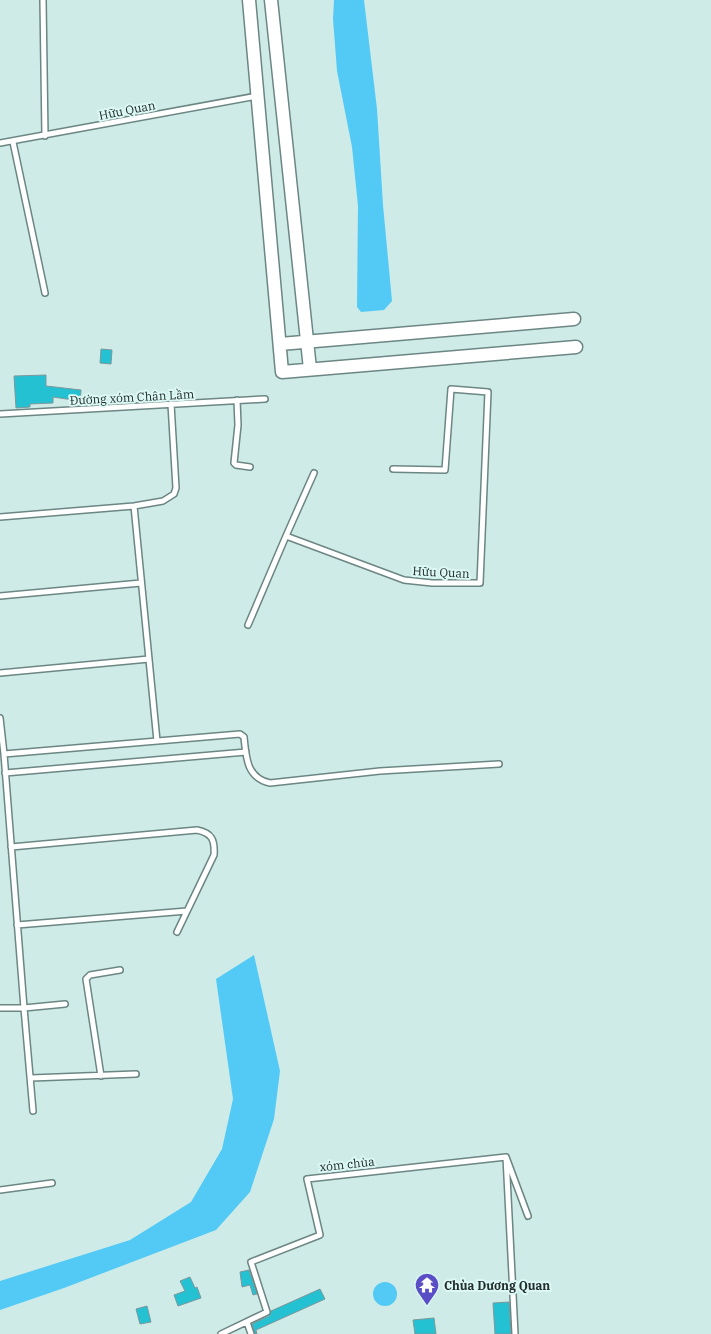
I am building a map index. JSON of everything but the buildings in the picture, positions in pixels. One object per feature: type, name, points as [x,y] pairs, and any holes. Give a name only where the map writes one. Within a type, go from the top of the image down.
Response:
[{"type":"street","points":[[249,0],[282,372],[576,347]]},
{"type":"street","points":[[271,0],[310,369]]},
{"type":"street","points":[[280,344],[574,319]]},
{"type":"lane","points":[[43,0],[45,136]]},
{"type":"lane","name":"Hữu Quan","points":[[0,143],[257,96]]},
{"type":"lane","points":[[13,142],[46,293]]},
{"type":"lane","name":"Hữu Quan","points":[[286,536],[404,580],[432,583],[480,583],[488,392],[451,389],[445,470],[393,469]]},
{"type":"lane","name":"Đường xóm Chân Lầm","points":[[0,414],[264,398]]},
{"type":"lane","points":[[237,400],[238,425],[234,463],[250,467]]},
{"type":"lane","points":[[0,517],[163,502],[174,494],[176,488],[171,404]]},
{"type":"lane","points":[[248,624],[314,473]]},
{"type":"lane","points":[[134,506],[157,742]]},
{"type":"lane","points":[[0,596],[141,584]]},
{"type":"lane","points":[[0,673],[149,659]]},
{"type":"lane","points":[[0,718],[33,1112]]},
{"type":"lane","points":[[4,754],[240,734],[244,738],[253,775],[260,780],[270,783],[380,771],[499,764]]},
{"type":"lane","points":[[5,773],[246,752]]},
{"type":"lane","points":[[11,848],[197,830],[206,832],[215,846],[214,855],[177,932]]},
{"type":"lane","points":[[17,926],[187,911]]},
{"type":"lane","points":[[101,1076],[86,979],[90,975],[120,970]]},
{"type":"lane","points":[[0,1008],[65,1004]]},
{"type":"lane","points":[[31,1078],[136,1074]]},
{"type":"lane","points":[[506,1157],[528,1216]]},
{"type":"lane","points":[[506,1157],[515,1334]]},
{"type":"lane","name":"xóm chùa","points":[[223,1334],[267,1312],[251,1262],[320,1235],[307,1179],[506,1157]]},
{"type":"lane","points":[[0,1190],[52,1183]]},
{"type":"lane","points":[[247,1322],[251,1334]]},
{"type":"water","points":[[334,0],[364,0],[377,109],[392,301],[384,310],[361,312],[357,307],[358,206],[352,147],[337,71],[333,19]]},
{"type":"water","points":[[254,955],[280,1071],[274,1119],[250,1192],[216,1230],[64,1288],[0,1310],[0,1281],[130,1240],[191,1202],[222,1149],[233,1099],[216,979]]},
{"type":"water","points":[[385,1282],[394,1285],[397,1294],[394,1303],[385,1306],[376,1303],[373,1294],[376,1285]]},
{"type":"place","name":"Chùa Dương Quan","points":[[427,1306]]}]
